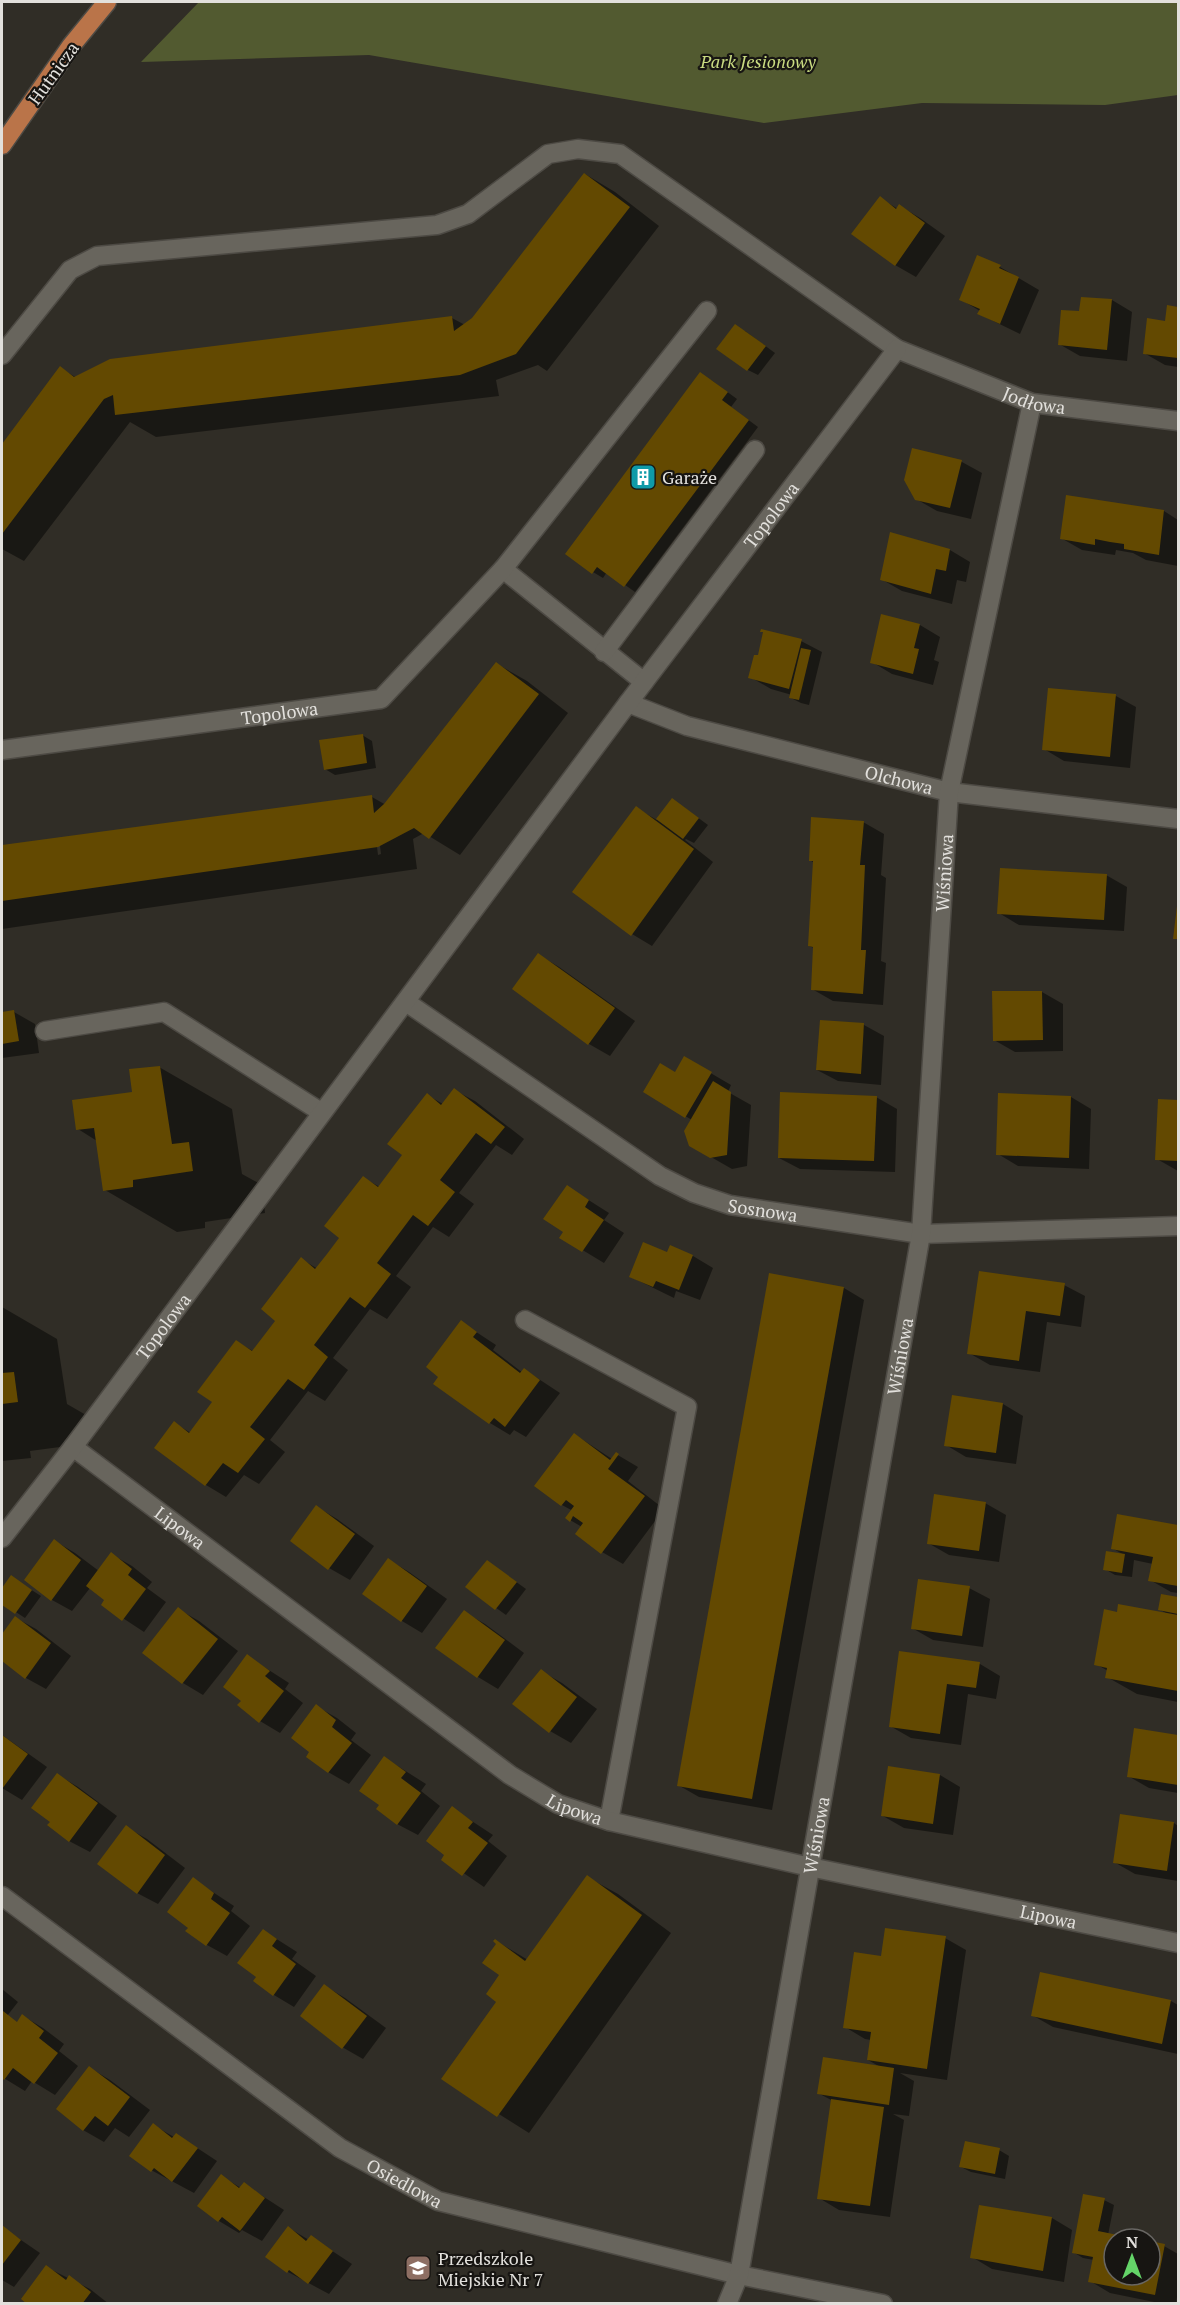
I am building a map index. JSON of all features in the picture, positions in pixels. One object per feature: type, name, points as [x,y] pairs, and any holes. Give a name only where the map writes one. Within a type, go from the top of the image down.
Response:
[{"type":"main road","name":"Hutnicza","points":[[2,146],[71,46],[107,2]]},
{"type":"street","name":"Jodłowa","points":[[2,355],[70,270],[97,256],[437,225],[468,214],[548,154],[578,150],[620,154],[897,349],[1032,403],[1179,421]]},
{"type":"street","name":"Topolowa","points":[[2,750],[381,699],[503,570],[707,311]]},
{"type":"street","name":"Topolowa","points":[[2,1538],[73,1447],[628,703],[897,349]]},
{"type":"street","name":"Wiśniowa","points":[[728,2304],[739,2275],[921,1234],[949,792],[1032,403]]},
{"type":"street","points":[[604,652],[755,450]]},
{"type":"street","points":[[503,570],[644,682]]},
{"type":"street","name":"Olchowa","points":[[628,703],[687,726],[949,792],[1179,819]]},
{"type":"street","name":"Sosnowa","points":[[406,1002],[660,1176],[694,1193],[730,1204],[921,1234],[1179,1226]]},
{"type":"street","points":[[45,1031],[164,1012],[321,1112]]},
{"type":"street","points":[[525,1320],[687,1407],[609,1821]]},
{"type":"street","name":"Lipowa","points":[[73,1447],[510,1774],[558,1803],[609,1821],[810,1867],[1179,1943]]},
{"type":"street","name":"Osiedlowa","points":[[2,1896],[340,2148],[438,2201],[739,2275],[883,2304]]},
{"type":"green space","name":"Park Jesionowy","points":[[199,2],[1178,2],[1178,95],[1105,105],[922,103],[764,123],[369,55],[141,62]]},
{"type":"building","points":[[584,173],[630,207],[516,354],[460,375],[115,415],[113,395],[104,399],[2,534],[2,444],[60,366],[74,377],[110,359],[452,316],[454,331],[472,318]]},
{"type":"building","points":[[880,196],[896,209],[899,204],[925,223],[895,266],[851,234]]},
{"type":"building","points":[[977,255],[1001,265],[999,268],[1019,277],[1000,324],[977,314],[980,309],[959,300]]},
{"type":"building","points":[[1081,297],[1112,299],[1107,350],[1058,345],[1061,310],[1079,311]]},
{"type":"building","points":[[1167,305],[1178,307],[1178,358],[1143,354],[1147,318],[1165,321]]},
{"type":"building","points":[[735,324],[766,346],[747,371],[716,349]]},
{"type":"building","points":[[700,372],[728,392],[722,400],[749,420],[624,587],[597,567],[592,574],[565,554]]},
{"type":"building","points":[[912,448],[962,460],[950,508],[915,500],[904,480]]},
{"type":"building","points":[[1066,495],[1164,510],[1159,555],[1124,549],[1124,544],[1095,539],[1095,545],[1060,539]]},
{"type":"building","points":[[890,532],[950,549],[946,571],[936,569],[931,594],[880,580]]},
{"type":"building","points":[[881,614],[920,624],[914,648],[919,649],[913,674],[870,663]]},
{"type":"building","points":[[761,629],[802,639],[789,689],[748,678],[754,655],[758,655],[763,632],[760,632]]},
{"type":"building","points":[[801,648],[811,650],[799,700],[789,698]]},
{"type":"building","points":[[496,662],[539,694],[429,839],[414,828],[378,847],[2,901],[2,845],[372,795],[374,813],[384,804]]},
{"type":"building","points":[[1048,688],[1116,694],[1110,757],[1042,750]]},
{"type":"building","points":[[363,734],[367,763],[324,770],[319,740]]},
{"type":"building","points":[[672,798],[699,818],[683,839],[656,819]]},
{"type":"building","points":[[636,806],[694,849],[631,936],[572,892]]},
{"type":"building","points":[[811,817],[864,821],[860,865],[865,865],[861,950],[866,950],[863,994],[811,990],[813,947],[808,946],[813,861],[809,861]]},
{"type":"building","points":[[1000,868],[1107,874],[1104,920],[997,914]]},
{"type":"building","points":[[1177,906],[1178,939],[1173,939]]},
{"type":"building","points":[[538,953],[615,1008],[588,1045],[512,989]]},
{"type":"building","points":[[992,991],[1042,991],[1043,1040],[993,1041]]},
{"type":"building","points":[[14,1010],[19,1041],[2,1044],[2,1012]]},
{"type":"building","points":[[820,1020],[864,1023],[861,1074],[816,1070]]},
{"type":"building","points":[[684,1056],[712,1072],[685,1118],[643,1092],[660,1063],[675,1072]]},
{"type":"building","points":[[160,1066],[172,1144],[189,1142],[193,1171],[133,1180],[133,1187],[103,1191],[94,1128],[76,1130],[72,1100],[132,1092],[129,1069]]},
{"type":"building","points":[[713,1081],[731,1092],[727,1155],[710,1158],[689,1146],[684,1131]]},
{"type":"building","points":[[454,1088],[505,1127],[491,1144],[476,1133],[440,1180],[455,1192],[428,1226],[413,1215],[377,1263],[391,1274],[365,1308],[350,1297],[314,1345],[328,1357],[304,1390],[288,1379],[250,1427],[265,1439],[238,1473],[223,1463],[205,1486],[154,1448],[174,1421],[189,1433],[212,1402],[197,1392],[236,1340],[252,1351],[275,1321],[261,1309],[301,1257],[315,1269],[327,1254],[339,1238],[324,1226],[363,1176],[378,1187],[402,1155],[387,1144],[427,1093],[441,1105]]},
{"type":"building","points":[[780,1092],[877,1096],[874,1161],[778,1158]]},
{"type":"building","points":[[998,1093],[1071,1096],[1069,1158],[996,1155]]},
{"type":"building","points":[[1158,1099],[1178,1100],[1178,1161],[1155,1160]]},
{"type":"building","points":[[567,1185],[589,1200],[585,1207],[604,1220],[582,1252],[559,1238],[563,1232],[543,1219]]},
{"type":"building","points":[[643,1242],[667,1252],[670,1245],[693,1255],[679,1290],[656,1281],[653,1287],[629,1277]]},
{"type":"building","points":[[979,1271],[1065,1283],[1060,1316],[1026,1311],[1019,1361],[967,1354]]},
{"type":"building","points":[[769,1273],[844,1287],[752,1799],[677,1786]]},
{"type":"building","points":[[461,1320],[477,1332],[473,1337],[520,1373],[524,1368],[540,1380],[505,1427],[494,1418],[489,1424],[433,1384],[438,1377],[426,1367]]},
{"type":"building","points":[[14,1372],[18,1402],[2,1404],[2,1373]]},
{"type":"building","points":[[952,1395],[1003,1403],[996,1453],[944,1446]]},
{"type":"building","points":[[574,1433],[610,1460],[616,1452],[619,1454],[608,1469],[645,1496],[601,1554],[575,1534],[583,1523],[573,1516],[570,1522],[565,1518],[574,1506],[566,1500],[561,1506],[534,1486]]},
{"type":"building","points":[[934,1494],[986,1502],[979,1551],[927,1544]]},
{"type":"building","points":[[316,1505],[355,1534],[328,1570],[290,1541]]},
{"type":"building","points":[[1117,1514],[1178,1525],[1178,1586],[1148,1581],[1153,1557],[1111,1549]]},
{"type":"building","points":[[54,1539],[81,1560],[51,1601],[24,1580]]},
{"type":"building","points":[[1106,1551],[1125,1554],[1122,1573],[1103,1570]]},
{"type":"building","points":[[111,1552],[132,1569],[128,1575],[146,1589],[122,1621],[101,1605],[104,1600],[86,1586]]},
{"type":"building","points":[[388,1558],[427,1586],[401,1622],[362,1594]]},
{"type":"building","points":[[487,1560],[517,1582],[495,1610],[465,1587]]},
{"type":"building","points":[[11,1575],[32,1590],[15,1614],[2,1605],[2,1588]]},
{"type":"building","points":[[918,1579],[970,1586],[962,1636],[911,1629]]},
{"type":"building","points":[[1161,1594],[1178,1597],[1178,1614],[1158,1610]]},
{"type":"building","points":[[1118,1604],[1178,1615],[1178,1691],[1105,1678],[1107,1668],[1094,1665],[1104,1609],[1117,1612]]},
{"type":"building","points":[[178,1607],[218,1639],[182,1684],[142,1653]]},
{"type":"building","points":[[464,1610],[505,1640],[477,1678],[435,1648]]},
{"type":"building","points":[[15,1616],[51,1643],[25,1679],[2,1661],[2,1634]]},
{"type":"building","points":[[899,1651],[980,1662],[976,1688],[947,1684],[940,1734],[889,1727]]},
{"type":"building","points":[[247,1654],[270,1671],[265,1676],[284,1691],[259,1723],[237,1705],[241,1701],[223,1687]]},
{"type":"building","points":[[541,1669],[577,1697],[549,1733],[512,1704]]},
{"type":"building","points":[[316,1704],[336,1720],[332,1727],[352,1743],[328,1773],[306,1757],[309,1752],[291,1738]]},
{"type":"building","points":[[1134,1728],[1178,1735],[1178,1785],[1127,1777]]},
{"type":"building","points":[[2,1735],[28,1754],[2,1789]]},
{"type":"building","points":[[384,1756],[406,1772],[401,1778],[421,1793],[397,1825],[376,1809],[379,1805],[359,1791]]},
{"type":"building","points":[[888,1766],[940,1774],[933,1824],[881,1816]]},
{"type":"building","points":[[57,1773],[98,1803],[69,1842],[47,1825],[50,1822],[31,1808]]},
{"type":"building","points":[[452,1806],[473,1822],[468,1828],[488,1843],[462,1876],[441,1860],[444,1855],[426,1841]]},
{"type":"building","points":[[1120,1814],[1174,1822],[1167,1871],[1113,1863]]},
{"type":"building","points":[[126,1825],[165,1855],[137,1894],[97,1864]]},
{"type":"building","points":[[587,1875],[642,1915],[497,2117],[441,2079],[496,2002],[486,1994],[499,1975],[482,1963],[496,1944],[493,1941],[495,1939],[525,1961]]},
{"type":"building","points":[[193,1877],[214,1893],[211,1899],[230,1913],[206,1946],[185,1931],[188,1928],[167,1912]]},
{"type":"building","points":[[885,1928],[946,1936],[927,2069],[867,2060],[871,2032],[843,2028],[854,1952],[881,1956]]},
{"type":"building","points":[[263,1929],[277,1939],[272,1946],[296,1964],[273,1996],[253,1981],[256,1977],[237,1963]]},
{"type":"building","points":[[1040,1972],[1171,2000],[1162,2044],[1031,2016]]},
{"type":"building","points":[[324,1984],[367,2016],[342,2049],[300,2016]]},
{"type":"building","points":[[3,2011],[17,2022],[22,2014],[44,2031],[39,2038],[58,2053],[34,2084],[13,2068],[4,2080],[2,2078]]},
{"type":"building","points":[[823,2057],[894,2068],[889,2105],[817,2094]]},
{"type":"building","points":[[89,2066],[130,2097],[108,2126],[95,2116],[83,2131],[56,2109]]},
{"type":"building","points":[[831,2099],[884,2107],[870,2206],[817,2199]]},
{"type":"building","points":[[153,2123],[172,2138],[176,2133],[198,2148],[172,2182],[154,2168],[151,2172],[129,2156]]},
{"type":"building","points":[[965,2141],[1000,2148],[995,2174],[959,2167]]},
{"type":"building","points":[[221,2174],[239,2188],[244,2182],[265,2198],[240,2231],[222,2217],[218,2222],[197,2206]]},
{"type":"building","points":[[1083,2194],[1105,2198],[1098,2231],[1102,2232],[1102,2285],[1088,2282],[1093,2257],[1072,2253]]},
{"type":"building","points":[[979,2205],[1052,2217],[1043,2271],[970,2258]]},
{"type":"building","points":[[2,2225],[21,2240],[2,2265]]},
{"type":"building","points":[[288,2226],[306,2241],[311,2235],[333,2251],[308,2284],[289,2270],[287,2273],[265,2257]]},
{"type":"building","points":[[1162,2243],[1165,2244],[1162,2259]]},
{"type":"building","points":[[46,2265],[66,2280],[69,2275],[91,2292],[82,2304],[27,2304],[21,2299]]},
{"type":"building","points":[[1114,2287],[1157,2287],[1155,2295]]},
{"type":"place","name":"Garaże","points":[[643,477]]},
{"type":"place","name":"Przedszkole Miejskie Nr 7","points":[[418,2268]]}]
